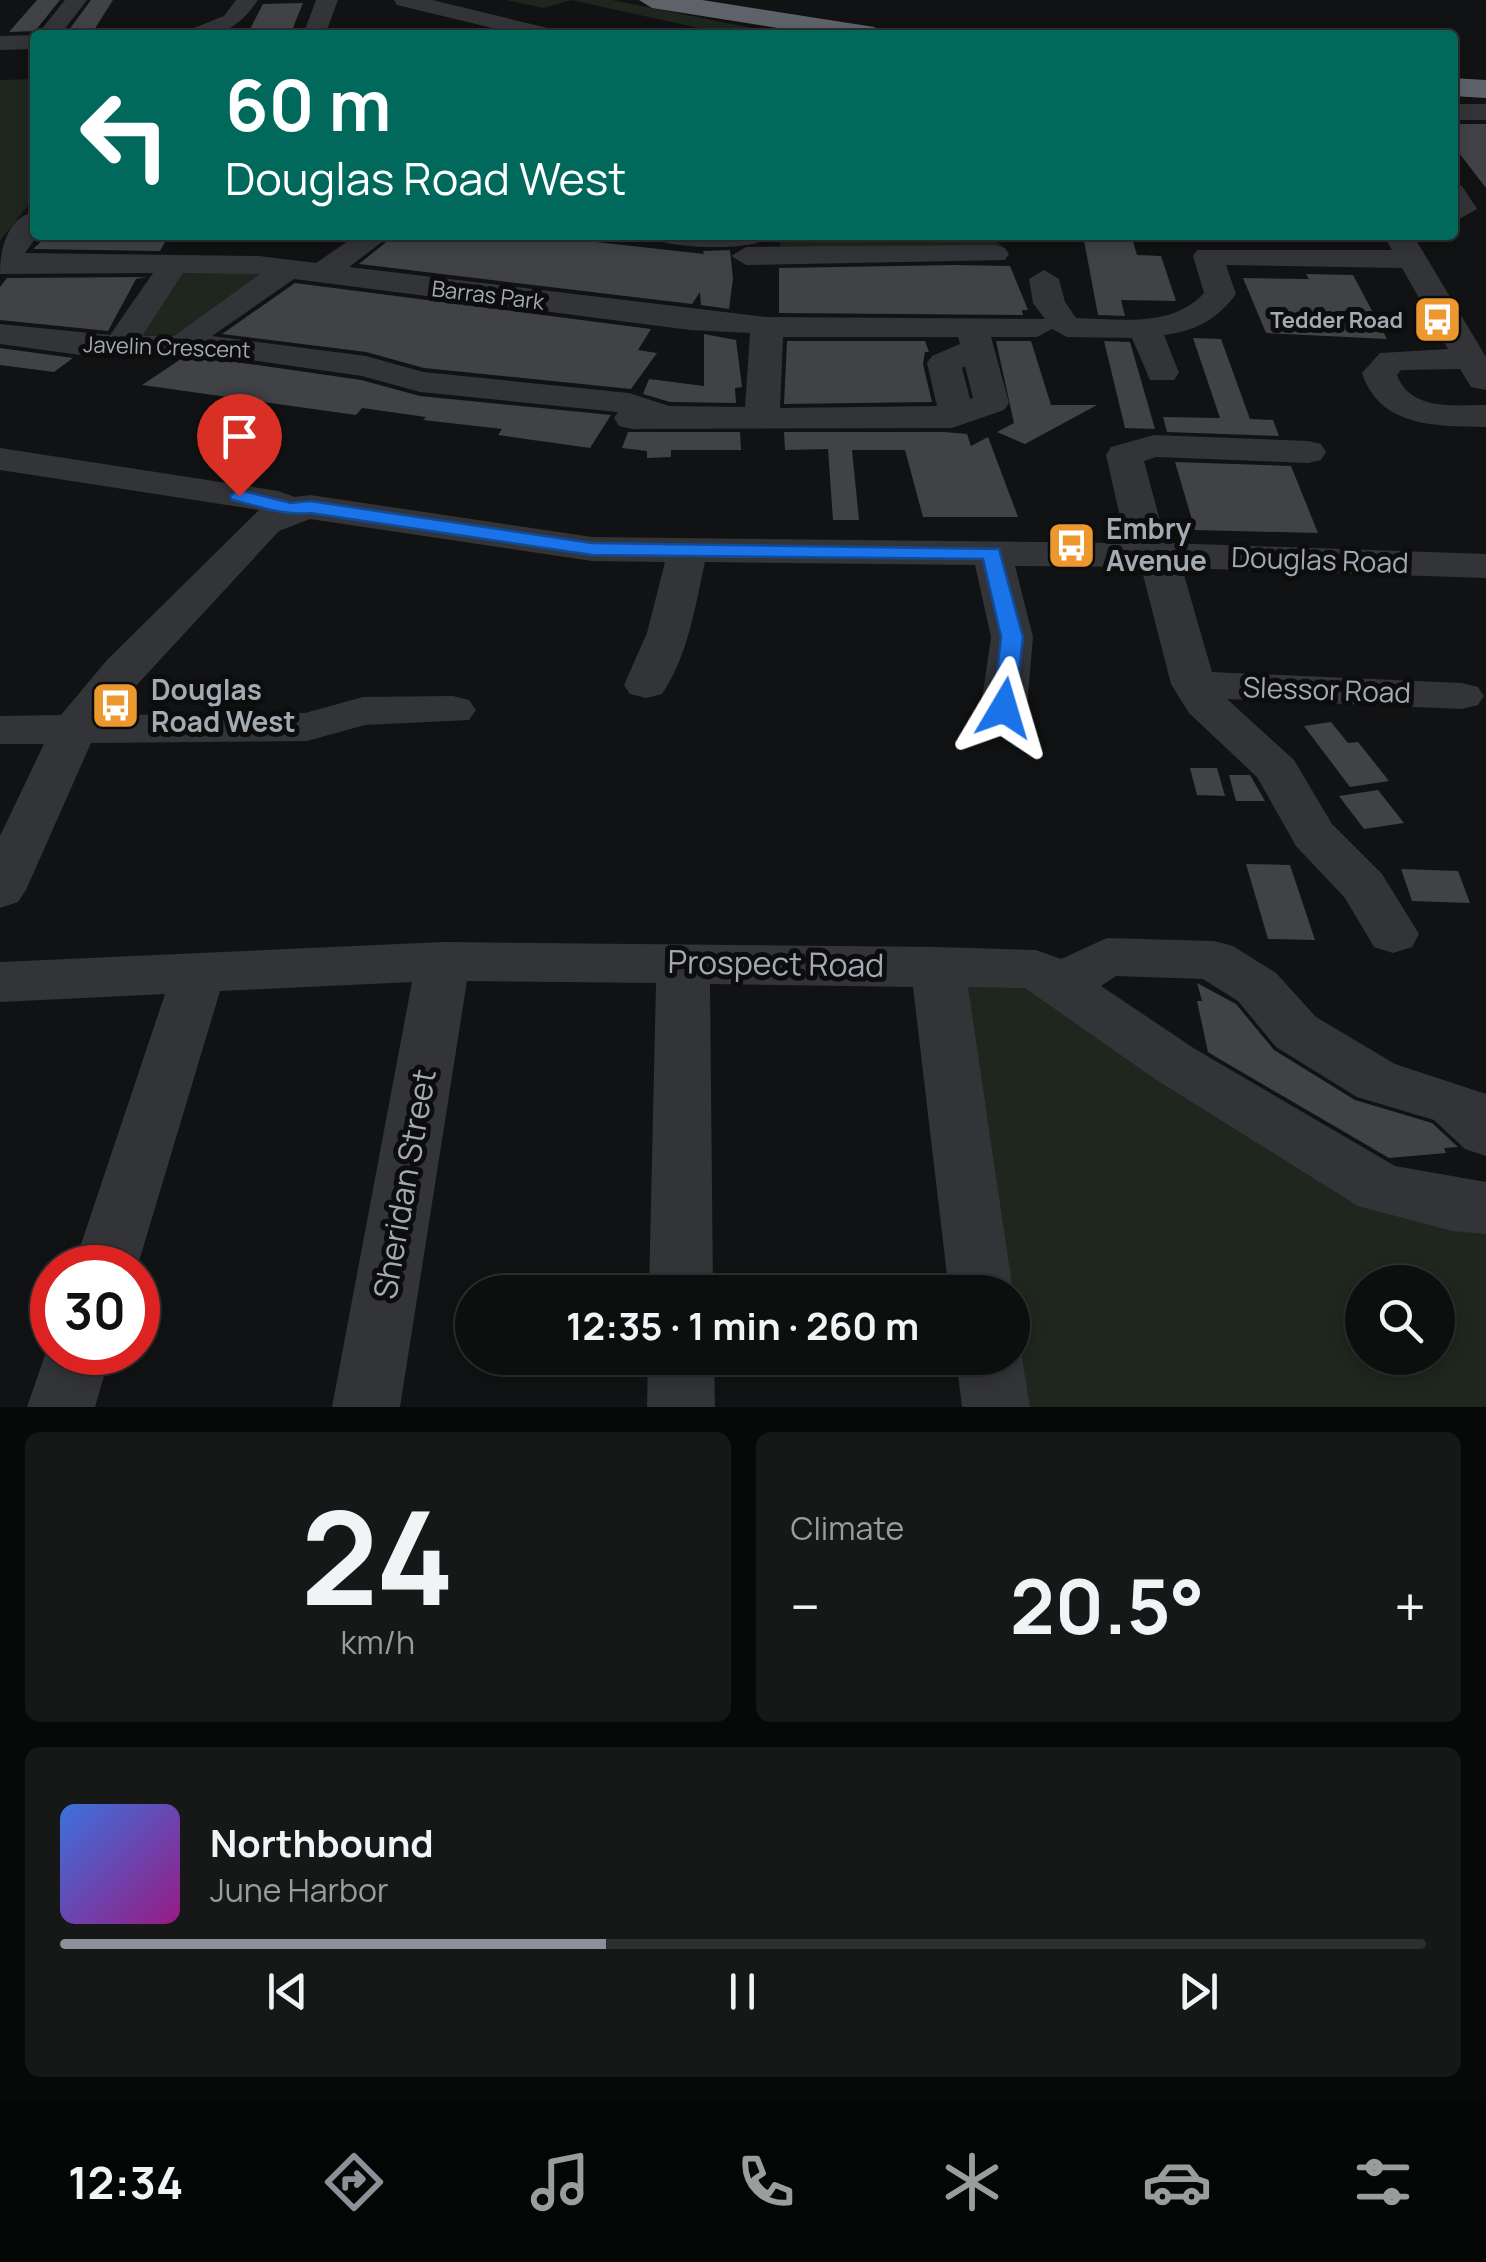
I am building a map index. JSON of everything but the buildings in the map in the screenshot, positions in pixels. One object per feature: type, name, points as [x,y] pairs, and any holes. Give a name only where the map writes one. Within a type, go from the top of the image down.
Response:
[{"type":"highway","points":[[652,0],[840,30]]},
{"type":"highway","points":[[1458,87],[1486,89]]},
{"type":"street","points":[[52,30],[76,0]]},
{"type":"street","points":[[204,30],[232,21],[247,0]]},
{"type":"street","points":[[316,30],[327,0]]},
{"type":"street","points":[[406,0],[506,30]]},
{"type":"street","points":[[0,43],[30,42]]},
{"type":"street","points":[[1458,107],[1486,104]]},
{"type":"street","points":[[1458,109],[1486,112]]},
{"type":"street","points":[[1,263],[30,226]]},
{"type":"street","points":[[320,274],[369,240]]},
{"type":"street","points":[[718,240],[994,254]]},
{"type":"street","points":[[1190,240],[1208,256],[1405,247],[1455,307],[1478,371],[1392,360],[1379,374],[1382,392],[1388,400],[1423,413],[1486,416]]},
{"type":"street","points":[[751,243],[750,306],[762,417]]},
{"type":"street","name":"Barras Park","points":[[1,263],[176,263],[288,269],[690,320],[974,338],[1052,327],[1170,324],[1206,312],[1220,294],[1208,256]]},
{"type":"street","points":[[119,346],[176,263]]},
{"type":"street","points":[[183,346],[189,337],[288,269]]},
{"type":"street","points":[[1044,279],[1052,327]]},
{"type":"street","points":[[1144,326],[1162,373]]},
{"type":"street","name":"Javelin Crescent","points":[[0,334],[119,346],[222,346],[366,366],[384,381],[496,392],[526,407],[624,419],[660,415],[952,417],[986,409],[992,403],[974,338]]},
{"type":"street","points":[[1155,555],[1147,546],[1125,466],[1124,455],[1130,450],[1154,446],[1308,452]]},
{"type":"street","points":[[3,463],[278,502],[287,510]]},
{"type":"street","points":[[0,890],[74,729],[123,669],[264,522],[287,510],[310,507],[592,549],[1155,555]]},
{"type":"street","points":[[646,685],[668,633],[687,553]]},
{"type":"street","points":[[992,553],[1012,637],[1004,708]]},
{"type":"street","name":"Douglas Road","points":[[1155,555],[1486,566]]},
{"type":"street","name":"Slessor Road","points":[[1155,555],[1193,684],[1205,704],[1258,748],[1277,771],[1313,834],[1364,886],[1393,934]]},
{"type":"street","name":"Slessor Road","points":[[1193,684],[1462,696]]},
{"type":"street","points":[[0,730],[307,727],[362,711],[453,710]]},
{"type":"street","points":[[1062,983],[1106,957],[1214,960],[1257,988],[1296,1032],[1377,1082],[1453,1103],[1472,1114],[1486,1132]]},
{"type":"street","name":"Prospect Road","points":[[0,982],[444,961],[1036,968],[1175,1064],[1380,1188],[1452,1205],[1486,1208]]},
{"type":"street","name":"Sheridan Street","points":[[366,1407],[444,961]]},
{"type":"street","points":[[682,962],[682,1275]]},
{"type":"street","points":[[938,966],[979,1275]]},
{"type":"street","points":[[112,1245],[199,972]]},
{"type":"street","points":[[61,1407],[71,1375]]},
{"type":"street","points":[[681,1375],[681,1407]]},
{"type":"street","points":[[991,1375],[996,1407]]},
{"type":"shaded area","points":[[506,0],[571,0],[544,8]]},
{"type":"shaded area","points":[[571,0],[612,0],[762,30],[708,30]]},
{"type":"shaded area","points":[[30,79],[30,203],[0,241],[0,80]]},
{"type":"shaded area","points":[[780,240],[996,240],[1005,249],[781,250]]},
{"type":"shaded area","points":[[183,271],[266,273],[171,339],[149,342],[136,334]]},
{"type":"shaded area","points":[[951,980],[1025,982],[1486,1224],[1486,1407],[1011,1407],[1006,1375],[1030,1375],[1030,1275],[991,1275],[949,1000]]},
{"type":"place","name":"Tedder Road","points":[[1438,320]]},
{"type":"place","name":"Embry Avenue","points":[[1071,545]]},
{"type":"place","name":"Douglas Road West","points":[[116,706]]},
{"type":"route","points":[[239,496],[278,502],[287,510],[310,507],[592,549],[687,553],[992,553],[1012,637],[1004,708]]}]
